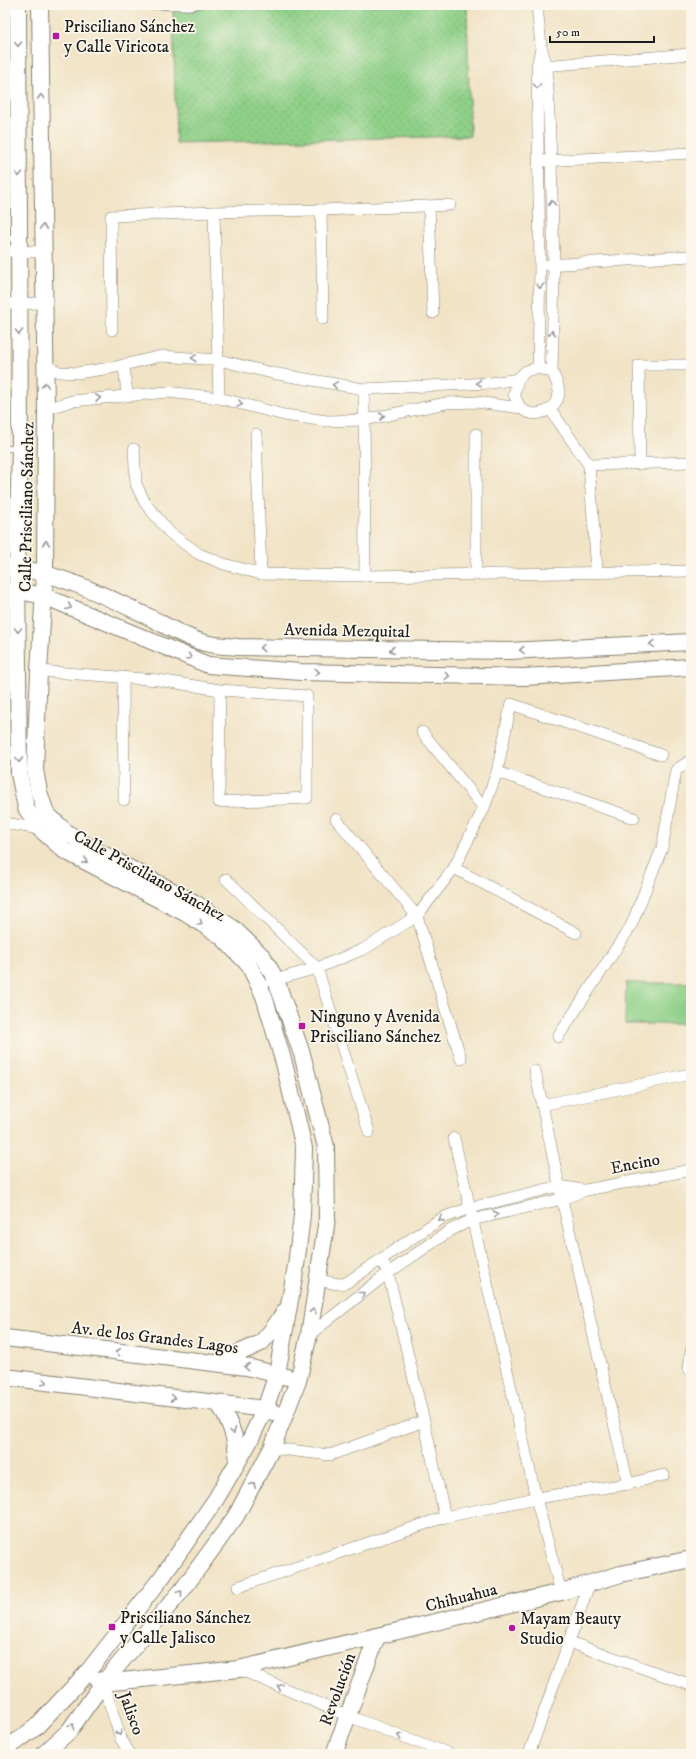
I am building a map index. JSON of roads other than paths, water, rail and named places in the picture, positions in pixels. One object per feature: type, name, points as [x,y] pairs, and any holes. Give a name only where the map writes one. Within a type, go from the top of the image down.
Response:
[{"type":"street","name":"Calle Prisciliano Sánchez","points":[[5,1750],[36,1727],[86,1674],[162,1577],[216,1499],[265,1409],[277,1374],[290,1305],[302,1215],[304,1148],[284,1063],[259,983],[249,965],[221,936],[185,913],[65,851],[40,829],[26,808],[19,773],[11,568],[13,449],[12,252],[18,5]]},
{"type":"street","name":"Calle Prisciliano Sánchez","points":[[40,5],[46,409],[45,574],[39,671],[36,770],[39,792],[46,813],[66,832],[84,844],[195,903],[234,929],[263,957],[276,980],[302,1054],[326,1148],[326,1219],[309,1335],[298,1380],[272,1448],[236,1516],[183,1589],[103,1683],[69,1731],[44,1754]]},
{"type":"street","points":[[46,409],[72,401],[168,392],[220,398],[284,415],[327,421],[364,420],[446,403],[476,402],[521,408],[530,413],[541,413],[550,409],[556,401],[559,392],[557,382],[552,372],[554,265],[551,161],[537,5]]},
{"type":"street","points":[[542,66],[691,54]]},
{"type":"street","points":[[538,368],[540,266],[538,162],[542,66]]},
{"type":"street","points":[[538,162],[691,153]]},
{"type":"street","points":[[112,330],[111,216],[450,205]]},
{"type":"street","points":[[429,206],[433,313]]},
{"type":"street","points":[[322,210],[323,319]]},
{"type":"street","points":[[214,212],[220,398]]},
{"type":"street","points":[[12,252],[43,252]]},
{"type":"street","points":[[540,266],[691,256]]},
{"type":"street","points":[[12,304],[44,303]]},
{"type":"street","points":[[45,364],[59,372],[77,373],[161,356],[219,360],[272,373],[364,389],[460,385],[518,379]]},
{"type":"street","points":[[124,364],[127,395]]},
{"type":"street","points":[[640,463],[639,365],[691,365]]},
{"type":"street","points":[[521,408],[514,394],[518,379],[526,371],[538,368],[552,372]]},
{"type":"street","points":[[364,389],[365,576]]},
{"type":"street","points":[[550,409],[589,466],[597,571]]},
{"type":"street","points":[[256,434],[261,574]]},
{"type":"street","points":[[476,434],[476,574]]},
{"type":"street","points":[[134,448],[136,484],[145,503],[170,533],[199,554],[224,564],[261,574],[365,576],[597,571],[691,571]]},
{"type":"street","points":[[589,466],[691,462]]},
{"type":"street","name":"Avenida Mezquital","points":[[11,568],[45,574],[110,597],[171,628],[205,643],[238,647],[508,651],[691,642]]},
{"type":"street","points":[[12,591],[44,596],[208,665],[317,672],[524,677],[691,668]]},
{"type":"street","points":[[39,671],[158,680],[220,690],[307,696],[307,798],[219,802],[220,690]]},
{"type":"street","points":[[123,677],[124,800]]},
{"type":"street","points":[[259,983],[276,980],[317,968],[364,949],[417,916],[454,868],[484,808],[497,772],[511,704],[661,755]]},
{"type":"street","points":[[422,732],[484,808]]},
{"type":"street","points":[[558,1037],[631,926],[662,848],[676,770],[691,760]]},
{"type":"street","points":[[497,772],[634,818]]},
{"type":"street","points":[[336,819],[417,916],[461,1059]]},
{"type":"street","points":[[5,823],[40,829]]},
{"type":"street","points":[[454,868],[576,933]]},
{"type":"street","points":[[226,879],[317,968],[369,1132]]},
{"type":"street","points":[[535,1071],[559,1186],[628,1484]]},
{"type":"street","points":[[542,1105],[691,1074]]},
{"type":"street","points":[[454,1138],[536,1498],[561,1592]]},
{"type":"street","name":"Encino","points":[[586,1190],[691,1170]]},
{"type":"street","points":[[318,1280],[338,1284],[346,1283],[442,1218],[470,1208],[559,1186],[586,1190]]},
{"type":"street","points":[[309,1335],[388,1273],[451,1230],[472,1220],[562,1199],[586,1190]]},
{"type":"street","points":[[381,1259],[388,1273],[424,1421],[445,1517]]},
{"type":"street","points":[[215,1364],[261,1343],[290,1305]]},
{"type":"street","name":"Av. de los Grandes Lagos","points":[[5,1338],[248,1367],[298,1380]]},
{"type":"street","points":[[691,1351],[689,1370],[691,1371]]},
{"type":"street","points":[[5,1377],[265,1409],[285,1415]]},
{"type":"street","points":[[220,1404],[235,1438],[238,1461]]},
{"type":"street","points":[[272,1448],[330,1455],[424,1421]]},
{"type":"street","points":[[238,1587],[445,1517],[536,1498],[628,1484],[664,1475]]},
{"type":"street","name":"Chihuahua","points":[[103,1683],[239,1669],[561,1592],[589,1585],[621,1574],[691,1559]]},
{"type":"street","points":[[529,1754],[589,1585]]},
{"type":"street","name":"Revolución","points":[[334,1754],[377,1636]]},
{"type":"street","points":[[569,1642],[691,1685]]},
{"type":"street","name":"Chihuahua","points":[[239,1669],[348,1716],[450,1754]]},
{"type":"street","points":[[86,1674],[103,1683]]},
{"type":"street","name":"Jalisco","points":[[103,1683],[120,1738],[130,1754]]},
{"type":"lane","points":[[119,5],[193,7],[198,5]]},
{"type":"place","name":"Prisciliano Sánchez y Calle Viricota","points":[[56,36]]},
{"type":"place","name":"Ninguno y Avenida Prisciliano Sánchez","points":[[302,1026]]},
{"type":"place","name":"Prisciliano Sánchez y Calle Jalisco","points":[[112,1627]]},
{"type":"place","name":"Mayam Beauty Studio","points":[[512,1628]]}]
